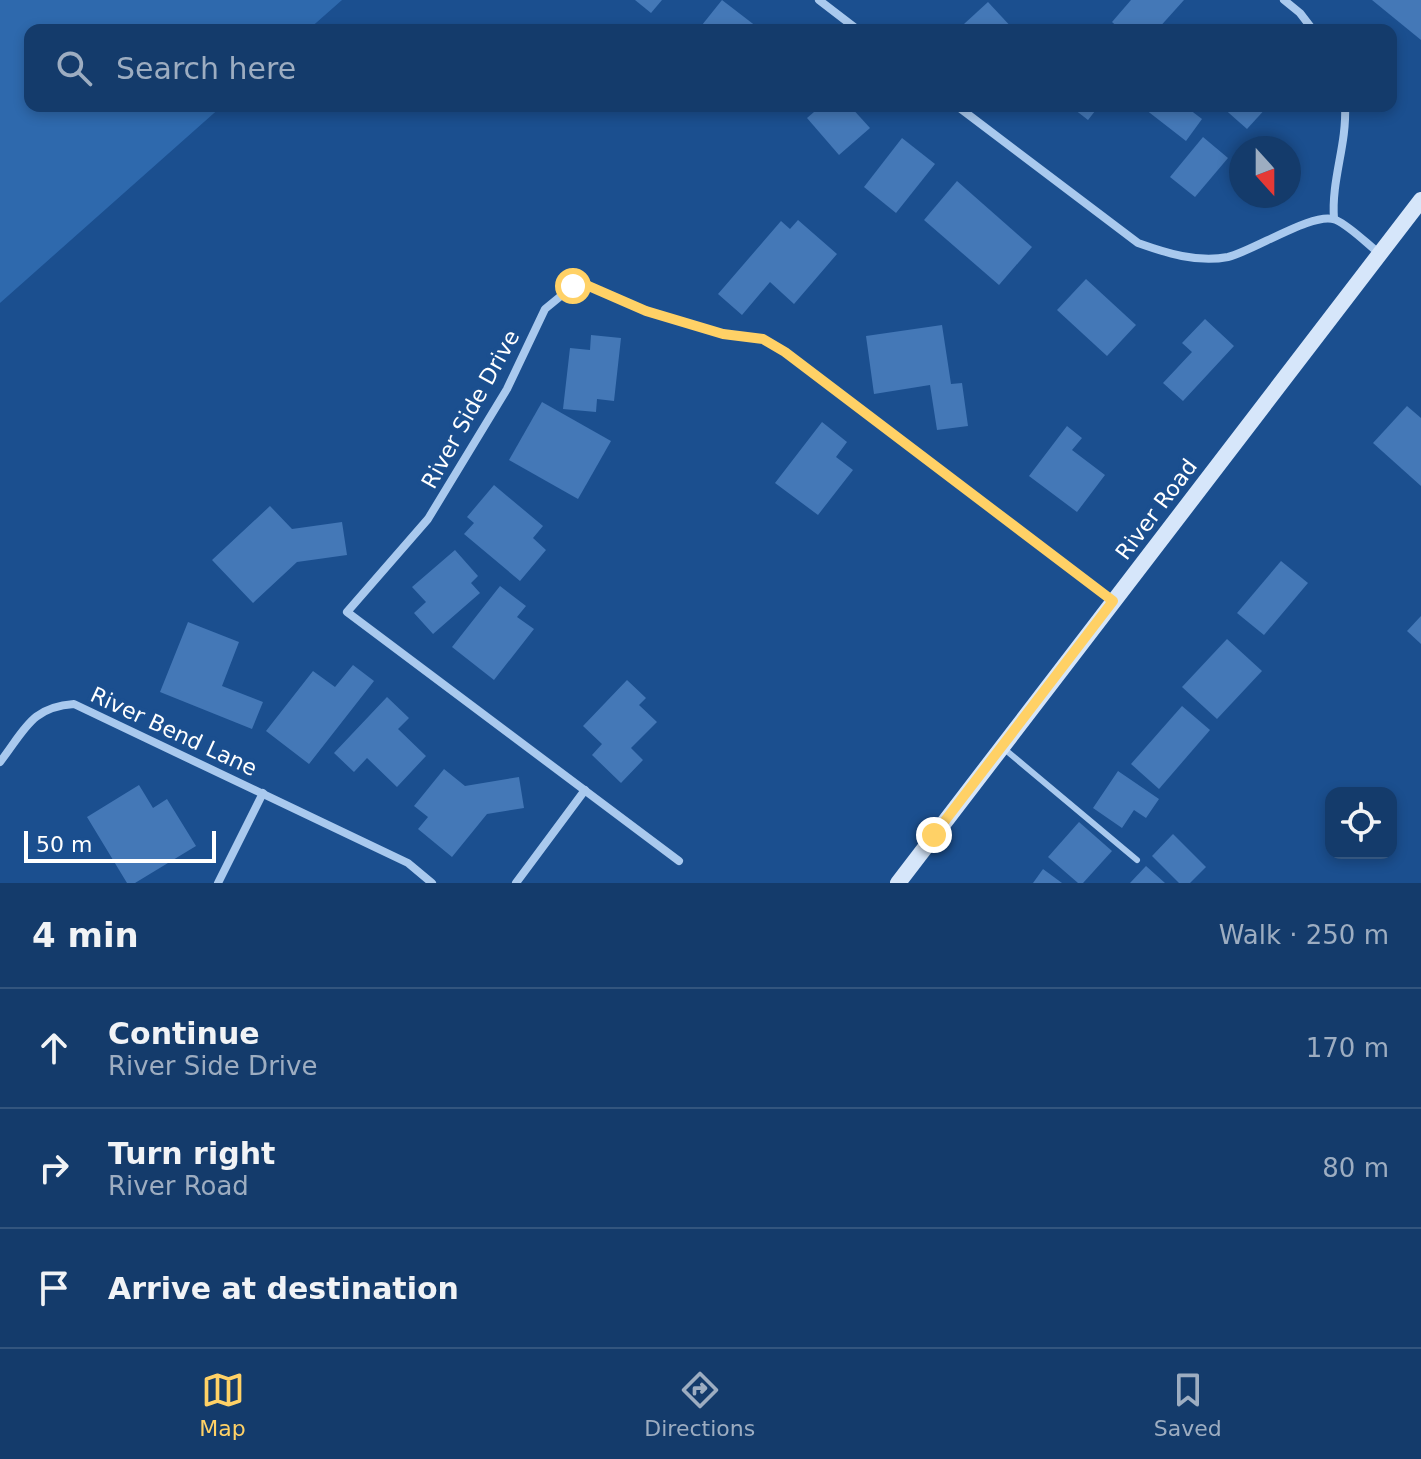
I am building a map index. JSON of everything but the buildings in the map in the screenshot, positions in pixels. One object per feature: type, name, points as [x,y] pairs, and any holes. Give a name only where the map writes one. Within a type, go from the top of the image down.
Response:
[{"type":"street","points":[[819,0],[850,24]]},
{"type":"street","points":[[1284,0],[1308,24]]},
{"type":"street","points":[[965,112],[1120,231],[1138,243],[1173,255],[1225,257],[1254,249],[1313,219],[1334,219],[1380,254]]},
{"type":"street","points":[[1334,219],[1334,187],[1344,140],[1345,112]]},
{"type":"street","name":"River Road","points":[[898,883],[1421,200]]},
{"type":"street","name":"River Side Drive","points":[[679,861],[347,612],[428,519],[507,389],[545,309],[573,286],[584,284],[646,311],[723,334],[763,339],[822,379],[1113,601]]},
{"type":"street","name":"River Bend Lane","points":[[0,762],[39,712],[74,704],[408,863],[432,883]]},
{"type":"street","points":[[516,883],[585,790]]},
{"type":"street","name":"River Bend Lane","points":[[218,883],[263,793]]},
{"type":"lane","points":[[1002,747],[1137,860]]},
{"type":"shaded area","points":[[0,0],[342,0],[315,24],[24,24],[24,112],[215,112],[0,303]]},
{"type":"route","points":[[573,286],[584,284],[646,311],[723,334],[763,339],[785,352],[932,462],[1113,601],[934,835]]}]
